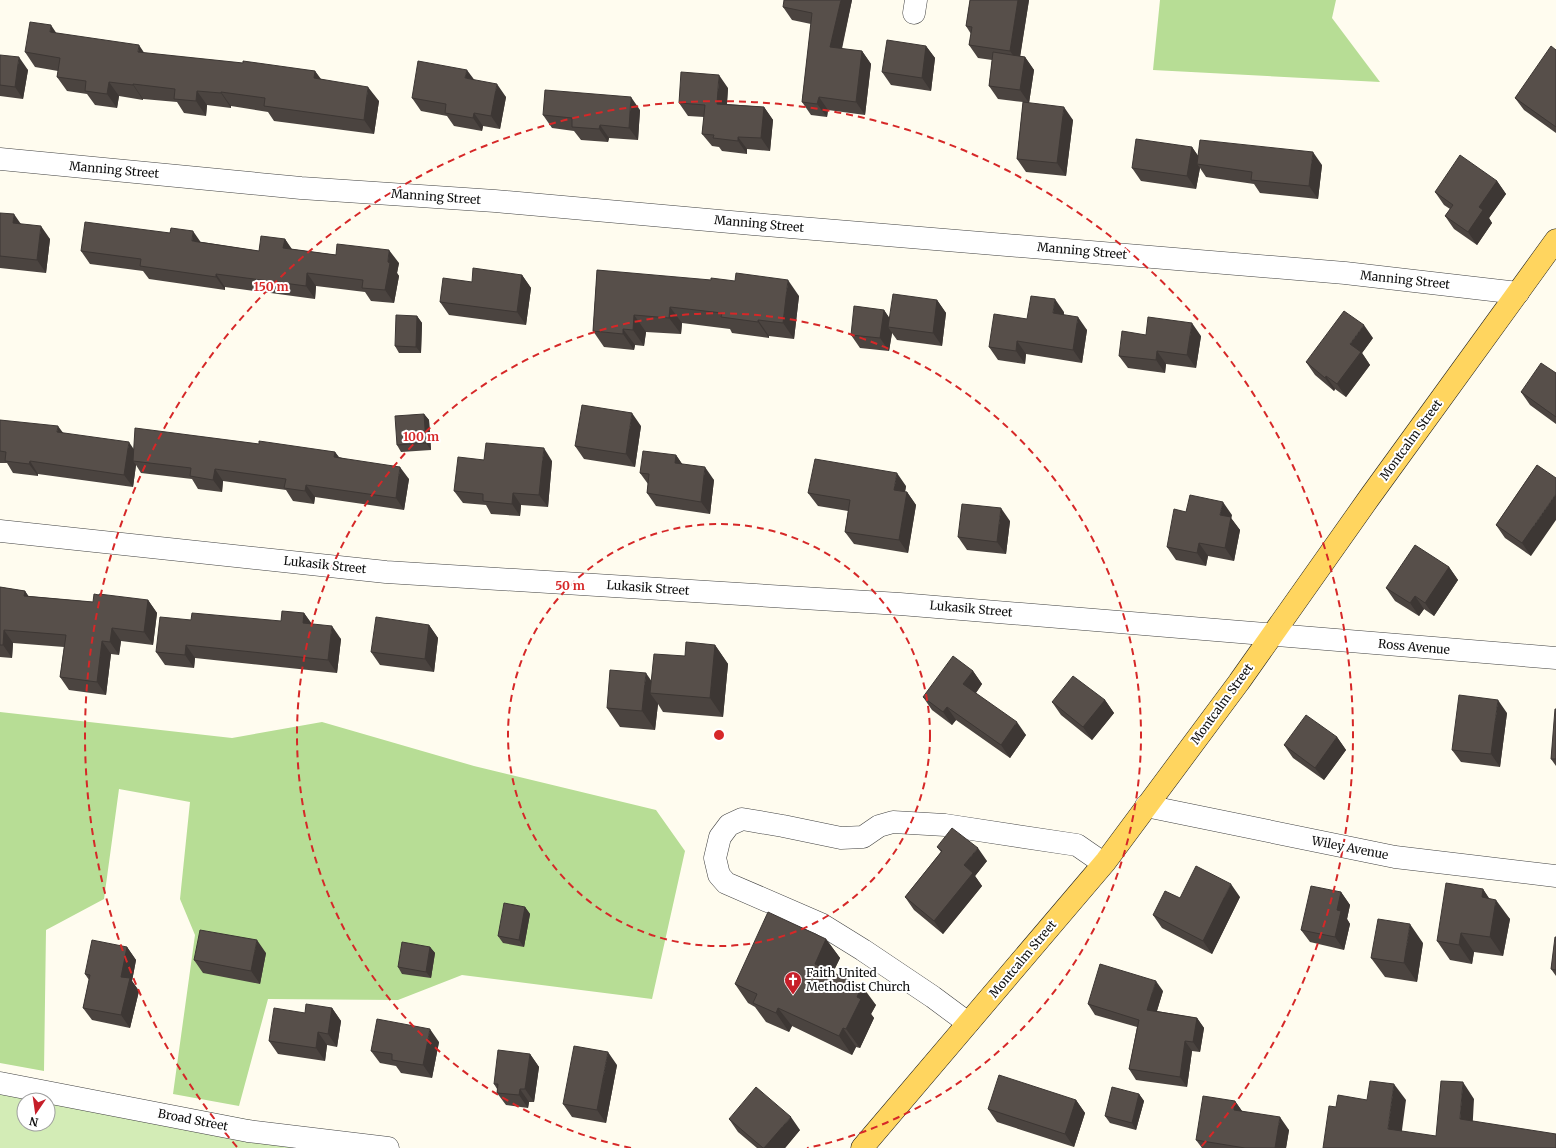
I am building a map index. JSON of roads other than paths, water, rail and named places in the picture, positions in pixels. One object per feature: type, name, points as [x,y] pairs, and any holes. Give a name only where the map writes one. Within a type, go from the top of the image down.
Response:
[{"type":"main road","name":"Montcalm Street","points":[[862,1148],[1103,864],[1239,682],[1369,498],[1556,240]]},
{"type":"street","name":"Manning Street","points":[[0,159],[301,188],[495,201],[1338,272],[1518,293]]},
{"type":"street","name":"Lukasik Street","points":[[0,531],[386,572],[900,604],[1273,634]]},
{"type":"street","name":"Ross Avenue","points":[[1273,634],[1494,654],[1556,658]]},
{"type":"street","name":"Wiley Avenue","points":[[1146,806],[1395,857],[1556,876]]},
{"type":"street","points":[[968,1023],[933,997],[821,924],[726,883],[719,875],[715,858],[720,837],[729,825],[742,819],[841,838],[863,837],[879,826],[893,822],[946,825],[1077,845],[1103,864]]},
{"type":"street","name":"Broad Street","points":[[0,1082],[248,1131],[388,1148]]},
{"type":"place","name":"Faith United Methodist Church","points":[[793,995]]}]
